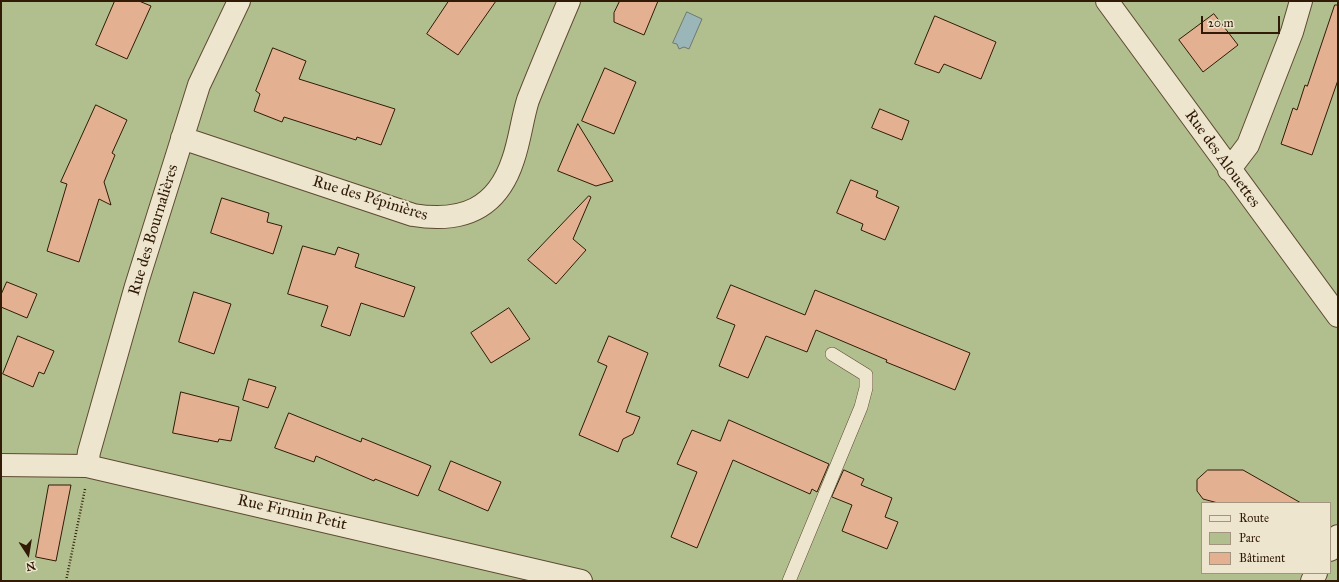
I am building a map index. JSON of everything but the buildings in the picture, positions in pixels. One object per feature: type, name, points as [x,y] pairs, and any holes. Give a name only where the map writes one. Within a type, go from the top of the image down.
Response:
[{"type":"street","name":"Rue des Bournalières","points":[[87,466],[89,452],[136,286],[182,138],[199,86],[239,1]]},
{"type":"street","name":"Rue des Pépinières","points":[[182,138],[413,215],[432,218],[450,217],[471,212],[499,191],[507,175],[513,160],[528,102],[569,1]]},
{"type":"street","name":"Rue des Alouettes","points":[[1107,1],[1229,170],[1338,316]]},
{"type":"street","points":[[1229,170],[1248,145],[1292,32],[1301,1]]},
{"type":"street","name":"Rue Firmin Petit","points":[[1,465],[87,466],[581,581]]},
{"type":"street","points":[[1331,548],[1338,536]]},
{"type":"lane","points":[[789,581],[861,407],[866,388],[866,375],[832,354]]},
{"type":"path","points":[[66,581],[84,490],[87,466]]},
{"type":"green space","points":[[1,1],[1338,1],[1338,581],[1,581]]},
{"type":"water","points":[[687,12],[702,19],[689,49],[684,47],[679,49],[677,44],[673,43]]}]
